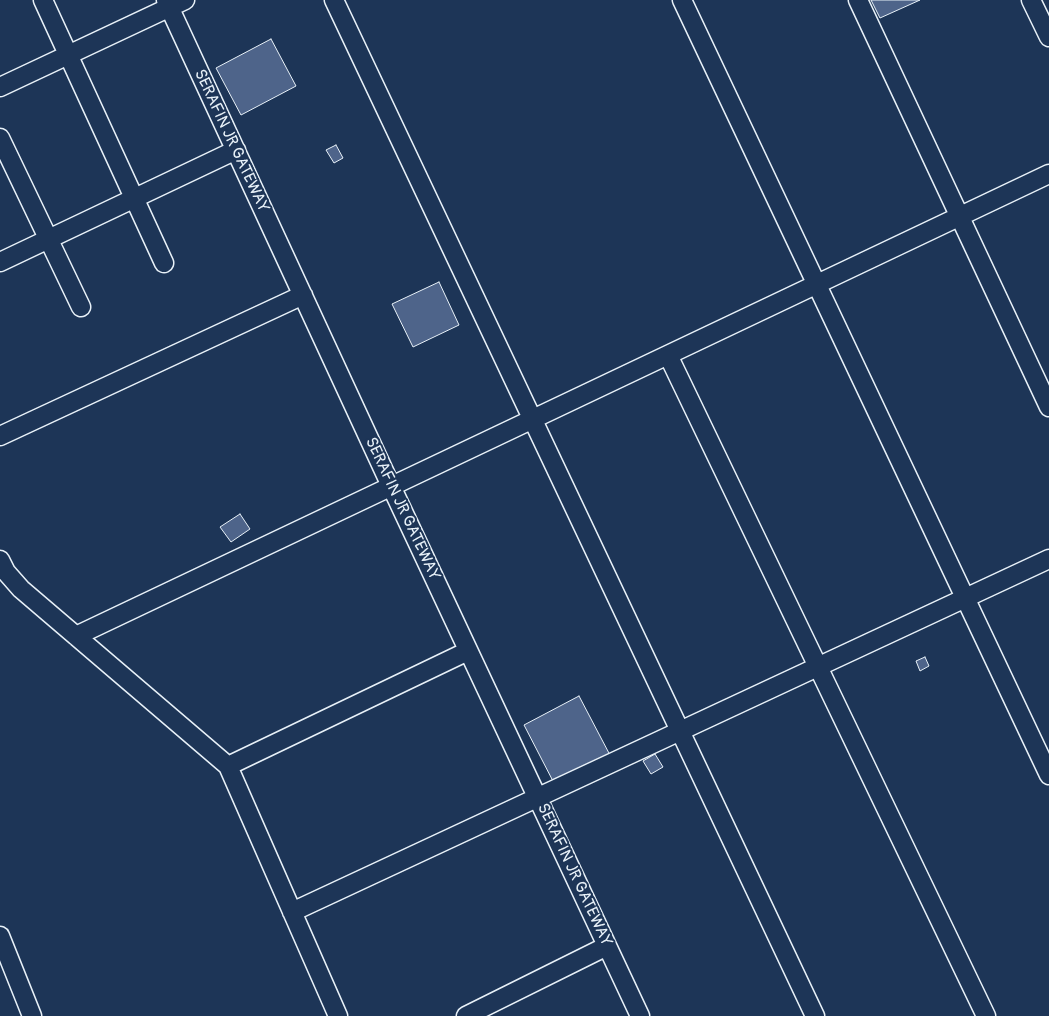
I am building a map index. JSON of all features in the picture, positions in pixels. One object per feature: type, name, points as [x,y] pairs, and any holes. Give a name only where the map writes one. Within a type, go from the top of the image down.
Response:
[{"type":"street","points":[[43,0],[164,263]]},
{"type":"street","points":[[334,0],[815,1016]]},
{"type":"street","points":[[682,0],[1049,775]]},
{"type":"street","points":[[858,0],[1049,406]]},
{"type":"street","points":[[1032,0],[1049,37]]},
{"type":"street","points":[[0,86],[174,3]]},
{"type":"street","name":"SERAFIN JR GATEWAY","points":[[174,3],[236,150],[391,486],[640,1016]]},
{"type":"street","points":[[0,138],[81,307]]},
{"type":"street","points":[[0,262],[236,150]]},
{"type":"street","points":[[76,636],[1049,174]]},
{"type":"street","points":[[0,436],[303,295]]},
{"type":"street","points":[[668,355],[986,1016]]},
{"type":"street","points":[[292,912],[1049,559]]},
{"type":"street","points":[[0,560],[6,572],[21,590],[228,766],[338,1016]]},
{"type":"street","points":[[228,766],[468,650]]},
{"type":"street","points":[[0,936],[32,1016]]},
{"type":"street","points":[[466,1016],[607,946]]},
{"type":"building","points":[[871,0],[920,0],[880,18]]},
{"type":"building","points":[[271,39],[296,86],[241,115],[216,68]]},
{"type":"building","points":[[336,145],[343,158],[334,163],[326,150]]},
{"type":"building","points":[[439,282],[459,325],[413,347],[392,304]]},
{"type":"building","points":[[240,514],[250,529],[231,542],[220,527]]},
{"type":"building","points":[[925,657],[929,666],[920,671],[916,661]]},
{"type":"building","points":[[579,696],[611,757],[555,785],[524,725]]},
{"type":"building","points":[[655,754],[663,767],[651,774],[643,761]]}]
